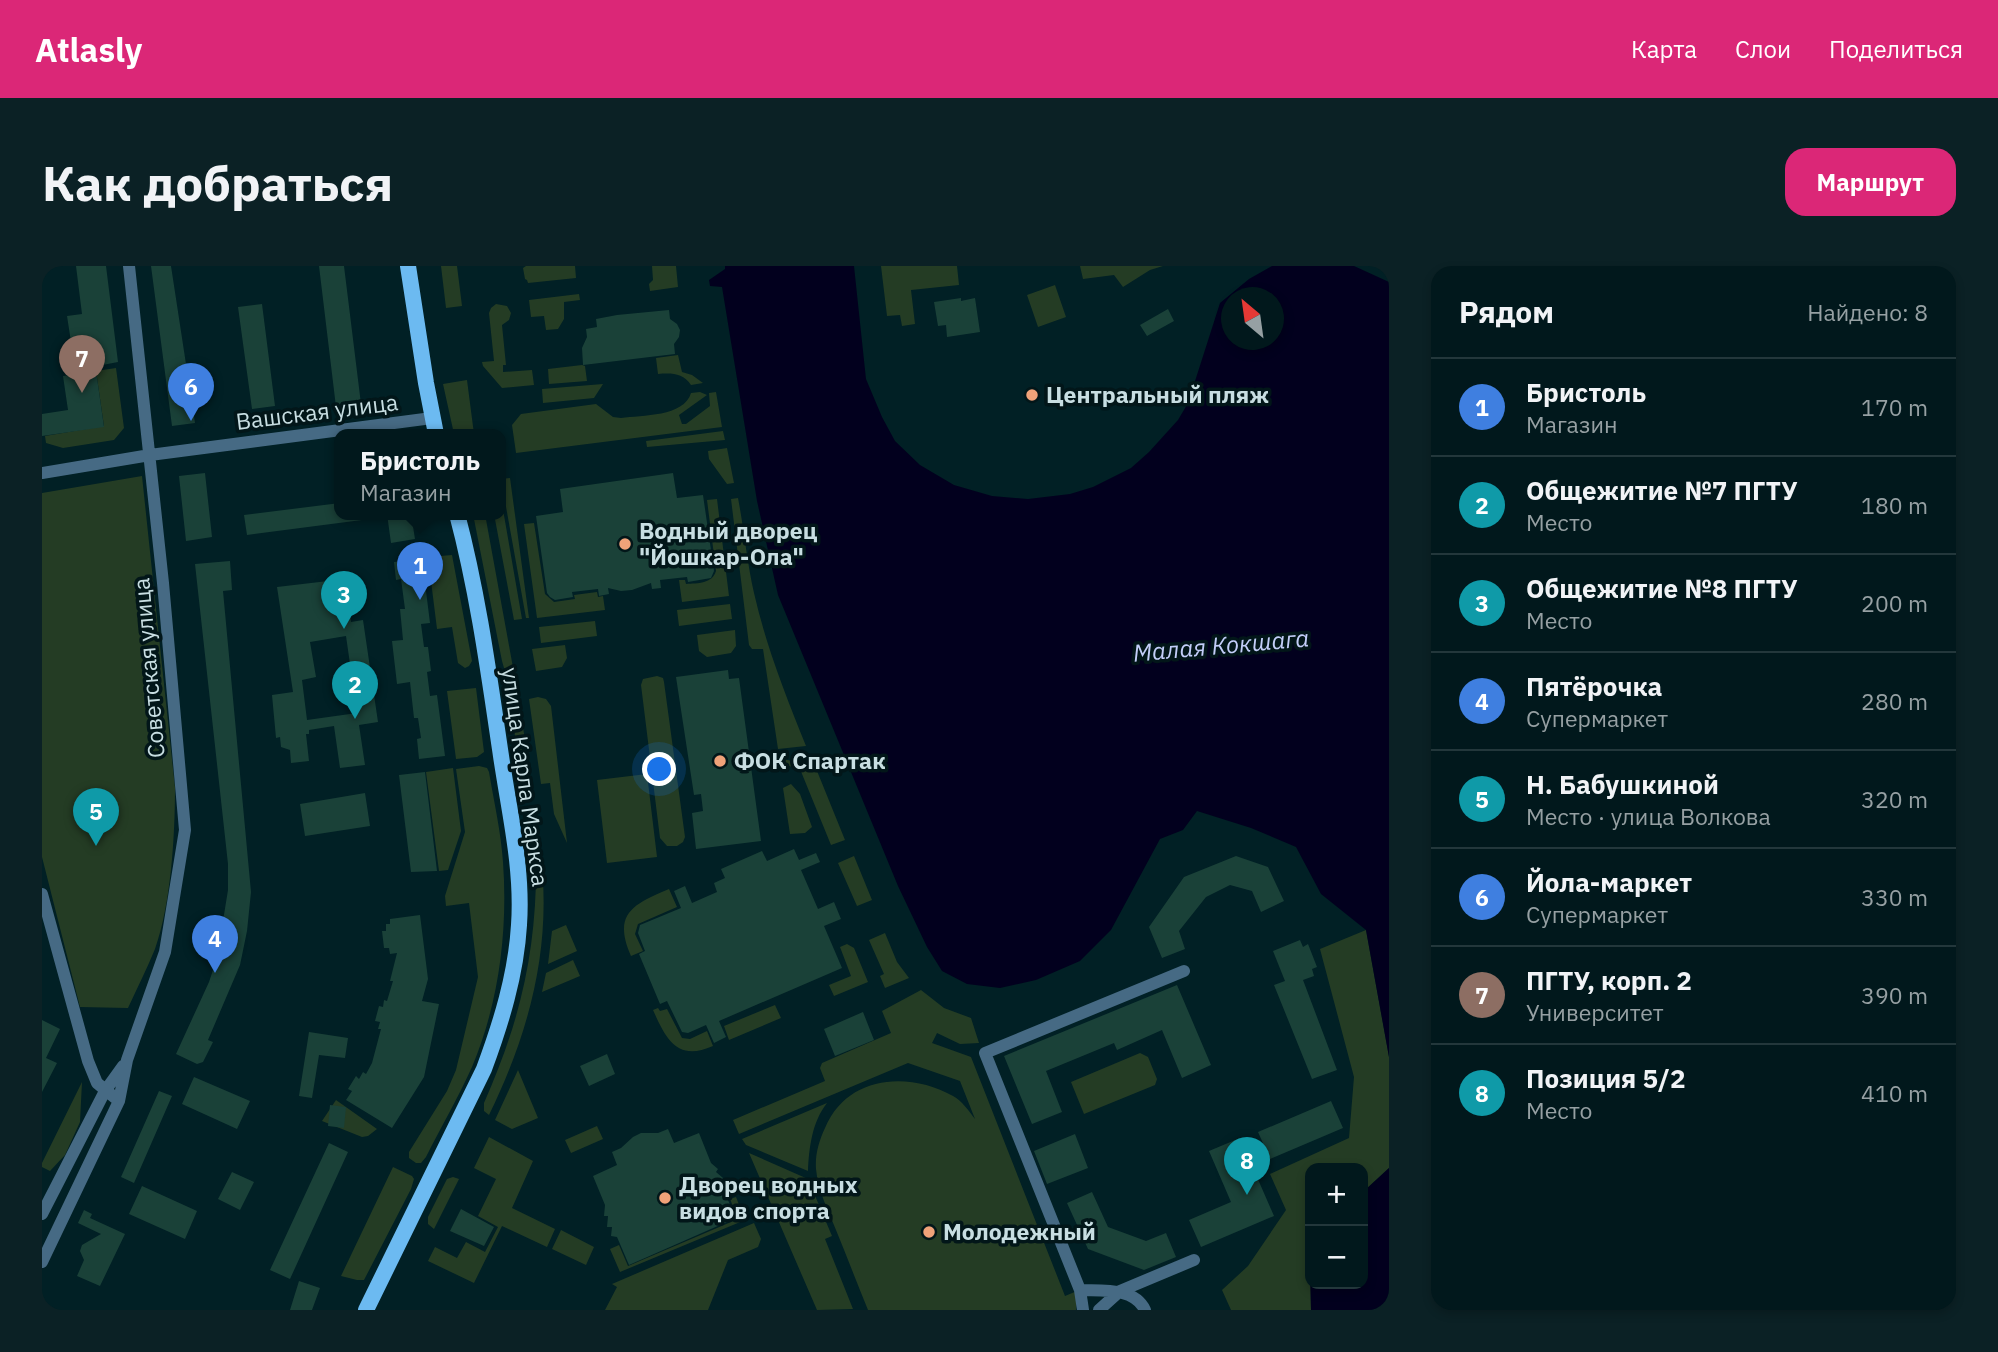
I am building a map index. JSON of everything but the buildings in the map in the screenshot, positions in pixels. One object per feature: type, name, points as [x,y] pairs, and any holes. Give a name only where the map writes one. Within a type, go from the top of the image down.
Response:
[{"type":"main road","points":[[408,266],[434,426]]},
{"type":"main road","name":"улица Карла Маркса","points":[[366,1310],[484,1069],[498,1031],[516,954],[520,891],[514,832],[466,545],[459,520]]},
{"type":"street","name":"Советская улица","points":[[42,1262],[119,1101],[127,1060],[165,952],[185,830],[150,455],[129,266]]},
{"type":"street","name":"Вашская улица","points":[[405,429],[434,426]]},
{"type":"street","name":"Вашская улица","points":[[42,473],[150,455],[334,436]]},
{"type":"street","points":[[42,894],[88,1061],[97,1083],[119,1101]]},
{"type":"street","points":[[1083,1310],[1080,1290],[985,1053],[1184,971]]},
{"type":"street","name":"Советская улица","points":[[42,1214],[105,1091],[127,1060]]},
{"type":"street","points":[[1099,1310],[1120,1291],[1194,1260]]},
{"type":"street","points":[[1080,1290],[1120,1291],[1141,1302],[1145,1310]]},
{"type":"green space","points":[[441,266],[457,266],[462,306],[446,308]]},
{"type":"green space","points":[[575,266],[576,278],[528,283],[523,268]]},
{"type":"green space","points":[[652,266],[676,266],[678,287],[650,291],[649,284],[653,280]]},
{"type":"green space","points":[[881,266],[957,266],[959,285],[911,290],[915,324],[902,326],[900,315],[887,316]]},
{"type":"green space","points":[[1080,266],[1163,266],[1150,270],[1123,287],[1114,275],[1083,279]]},
{"type":"green space","points":[[1055,285],[1066,317],[1038,327],[1027,295]]},
{"type":"green space","points":[[579,294],[580,300],[564,302],[564,319],[558,329],[546,330],[544,316],[531,317],[529,300]]},
{"type":"green space","points":[[496,304],[507,306],[511,313],[509,320],[502,325],[506,365],[503,365],[503,372],[532,370],[534,385],[502,388],[483,366],[482,362],[494,361],[489,313]]},
{"type":"green space","points":[[678,355],[682,372],[703,383],[691,385],[677,375],[658,374],[656,358]]},
{"type":"green space","points":[[585,366],[587,381],[549,384],[548,369]]},
{"type":"green space","points":[[116,368],[124,428],[114,440],[63,448],[46,443],[45,436],[104,426],[96,371]]},
{"type":"green space","points":[[467,380],[473,429],[453,429],[443,384]]},
{"type":"green space","points":[[603,384],[594,398],[543,403],[542,389]]},
{"type":"green space","points":[[700,392],[707,395],[679,415],[682,424],[686,424],[710,406],[709,393],[716,392],[722,427],[516,453],[512,425],[521,414],[596,404],[613,417],[651,415],[680,407],[691,393]]},
{"type":"green space","points":[[723,431],[725,440],[647,447],[646,441]]},
{"type":"green space","points":[[727,448],[734,483],[727,484],[709,459],[708,451]]},
{"type":"green space","points":[[142,476],[175,788],[171,870],[165,912],[155,949],[128,1008],[80,1007],[42,857],[42,493]]},
{"type":"green space","points":[[506,478],[510,478],[529,618],[526,618],[506,507]]},
{"type":"green space","points":[[738,498],[749,569],[764,632],[806,746],[778,749],[763,649],[752,649],[749,645],[731,499]]},
{"type":"green space","points":[[717,499],[729,596],[682,602],[679,580],[685,580],[686,584],[704,582],[716,571],[707,500]]},
{"type":"green space","points":[[474,520],[486,520],[514,673],[504,668]]},
{"type":"green space","points":[[495,520],[505,520],[522,619],[514,620]]},
{"type":"green space","points":[[534,523],[545,594],[554,602],[575,599],[574,595],[597,592],[598,597],[603,596],[605,610],[537,618],[524,524]]},
{"type":"green space","points":[[452,555],[472,661],[465,668],[458,663],[452,627],[437,629],[428,557]]},
{"type":"green space","points":[[730,604],[732,619],[679,626],[677,610]]},
{"type":"green space","points":[[595,621],[597,636],[541,643],[539,627]]},
{"type":"green space","points":[[735,630],[736,646],[731,653],[707,657],[699,651],[697,635]]},
{"type":"green space","points":[[565,645],[567,658],[562,667],[536,671],[532,649]]},
{"type":"green space","points":[[657,676],[663,678],[664,682],[685,837],[677,846],[667,846],[660,838],[641,685],[643,679]]},
{"type":"green space","points":[[476,688],[484,752],[477,757],[456,759],[447,691]]},
{"type":"green space","points":[[529,699],[546,699],[551,706],[567,843],[554,814],[550,783],[541,784]]},
{"type":"green space","points":[[519,700],[531,781],[525,782],[509,708]]},
{"type":"green space","points":[[783,759],[815,766],[845,840],[831,845],[800,769],[782,764]]},
{"type":"green space","points":[[479,766],[487,768],[489,772],[502,851],[504,914],[500,966],[489,1018],[472,1067],[426,1157],[421,1163],[416,1163],[409,1158],[409,1152],[447,1091],[456,1070],[478,977],[469,903],[446,906],[445,896],[465,832],[456,769]]},
{"type":"green space","points":[[453,768],[461,831],[448,870],[439,871],[426,772]]},
{"type":"green space","points":[[647,774],[657,857],[607,863],[597,780]]},
{"type":"green space","points":[[791,784],[800,794],[812,827],[805,833],[790,834],[783,788]]},
{"type":"green space","points":[[536,850],[540,850],[543,919],[535,986],[516,1051],[489,1115],[484,1111],[484,1103],[508,1041],[525,980],[534,918]]},
{"type":"green space","points":[[854,856],[872,900],[857,906],[838,863]]},
{"type":"green space","points":[[669,889],[677,907],[638,924],[635,934],[643,951],[631,956],[624,930],[625,920],[637,905]]},
{"type":"green space","points":[[566,925],[577,951],[548,964],[552,931]]},
{"type":"green space","points":[[1366,930],[1389,1057],[1389,1168],[1368,1187],[1368,1163],[1305,1163],[1305,1289],[1311,1289],[1311,1310],[1231,1310],[1222,1290],[1248,1266],[1286,1210],[1270,1174],[1349,1138],[1354,1077],[1320,949]]},
{"type":"green space","points":[[885,933],[897,962],[909,978],[885,988],[880,976],[884,974],[869,940]]},
{"type":"green space","points":[[847,944],[854,948],[868,982],[834,996],[829,985],[851,976],[840,947]]},
{"type":"green space","points":[[573,960],[580,976],[542,992],[546,973]]},
{"type":"green space","name":"Молодежный","points":[[921,990],[944,1008],[971,1018],[979,1043],[960,1044],[937,1033],[932,1043],[971,1057],[1065,1296],[1077,1291],[1076,1310],[868,1310],[819,1185],[816,1158],[823,1133],[835,1110],[848,1097],[864,1088],[899,1081],[936,1088],[956,1098],[975,1119],[960,1081],[908,1063],[739,1134],[733,1120],[825,1081],[820,1068],[822,1063],[891,1033],[882,1011]]},
{"type":"green space","points":[[775,1005],[781,1018],[729,1040],[724,1026]]},
{"type":"green space","points":[[658,1008],[660,1011],[667,1009],[682,1038],[690,1039],[707,1031],[713,1046],[690,1051],[674,1045],[653,1010]]},
{"type":"green space","points":[[1140,1053],[1148,1057],[1157,1079],[1155,1085],[1084,1114],[1071,1082]]},
{"type":"green space","points":[[518,1070],[538,1118],[512,1129],[495,1120]]},
{"type":"green space","points":[[82,1082],[80,1122],[65,1155],[50,1171],[42,1167],[42,1163]]},
{"type":"green space","points":[[336,1100],[377,1129],[362,1137],[322,1121]]},
{"type":"green space","points":[[827,1103],[810,1144],[808,1171],[746,1145],[742,1139]]},
{"type":"green space","points":[[597,1126],[603,1139],[571,1153],[565,1140]]},
{"type":"green space","points":[[489,1137],[533,1161],[512,1208],[555,1229],[547,1247],[502,1226],[474,1283],[428,1261],[435,1247],[457,1258],[466,1242],[485,1252],[498,1227],[478,1216],[496,1179],[474,1168]]},
{"type":"green space","points":[[749,1153],[808,1179],[832,1236],[825,1239],[853,1309],[817,1310]]},
{"type":"green space","points":[[393,1167],[412,1176],[414,1179],[411,1189],[364,1280],[341,1276]]},
{"type":"green space","points":[[447,1179],[459,1179],[434,1229],[428,1224],[428,1217]]},
{"type":"green space","points":[[736,1197],[745,1220],[620,1272],[610,1249],[619,1245],[628,1266],[738,1219],[730,1199]]},
{"type":"green space","points":[[754,1223],[761,1239],[758,1247],[728,1260],[708,1310],[605,1310],[617,1287],[612,1284]]},
{"type":"green space","points":[[561,1230],[594,1247],[586,1265],[552,1249]]},
{"type":"water","name":"Малая Кокшага","points":[[725,266],[854,266],[866,379],[895,441],[920,465],[954,485],[992,496],[1028,499],[1070,494],[1093,487],[1131,468],[1149,452],[1178,420],[1188,403],[1221,302],[1221,350],[1284,350],[1284,287],[1239,287],[1249,279],[1272,266],[1354,266],[1389,282],[1389,1057],[1366,930],[1321,894],[1296,847],[1251,828],[1197,811],[1183,830],[1160,839],[1111,930],[1080,961],[1036,980],[1000,988],[967,984],[942,971],[927,947],[898,886],[778,595],[757,501],[722,287],[710,286],[709,280],[725,269]]},
{"type":"water","points":[[1389,1168],[1389,1310],[1311,1310],[1310,1289],[1368,1289],[1368,1187]]},
{"type":"place","name":"ПГТУ, корп. 2","points":[[82,393]]},
{"type":"place","name":"Центральный пляж","points":[[1032,395]]},
{"type":"place","name":"Йола-маркет","points":[[191,421]]},
{"type":"place","name":"Водный дворец \"Йошкар-Ола\"","points":[[625,544]]},
{"type":"place","name":"Бристоль","points":[[420,600]]},
{"type":"place","name":"Общежитие №8 ПГТУ","points":[[344,629]]},
{"type":"place","name":"Общежитие №7 ПГТУ","points":[[355,719]]},
{"type":"place","name":"ФОК Спартак","points":[[720,761]]},
{"type":"place","name":"Н. Бабушкиной","points":[[96,846]]},
{"type":"place","name":"Пятёрочка","points":[[215,973]]},
{"type":"place","name":"Позиция 5/2","points":[[1247,1195]]},
{"type":"place","name":"Дворец водных видов спорта","points":[[665,1198]]},
{"type":"place","name":"Молодежный","points":[[929,1232]]}]
